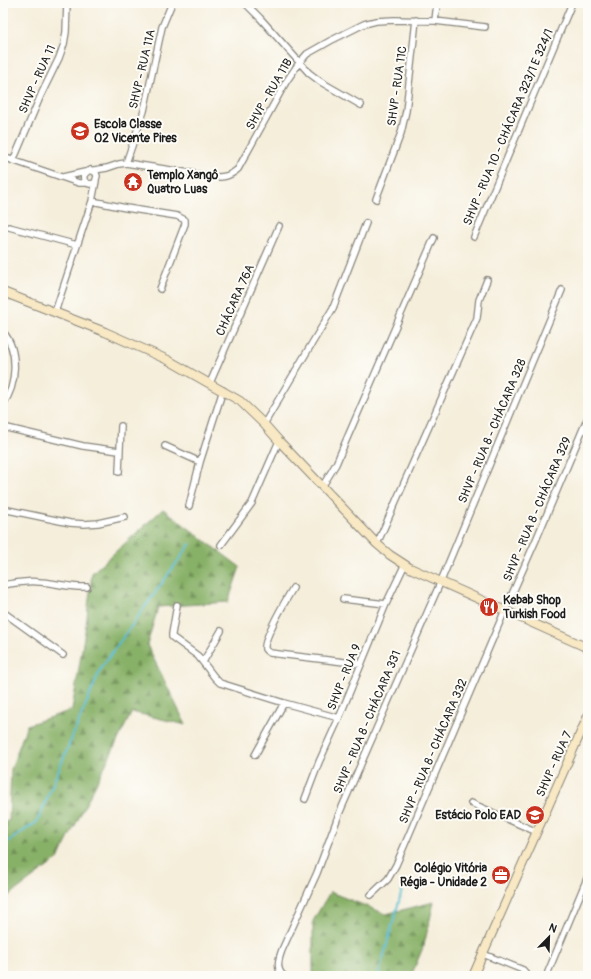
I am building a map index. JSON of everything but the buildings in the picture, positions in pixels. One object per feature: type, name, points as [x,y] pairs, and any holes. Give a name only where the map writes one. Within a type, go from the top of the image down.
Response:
[{"type":"street","name":"SHVP - RUA 11","points":[[14,161],[41,95],[60,58],[66,32],[67,3]]},
{"type":"street","name":"SHVP - RUA 11A","points":[[126,163],[144,111],[162,27],[172,3]]},
{"type":"street","points":[[245,3],[309,73],[321,82],[361,105]]},
{"type":"street","points":[[435,21],[436,3]]},
{"type":"street","name":"SHVP - RUA 10 - CHÁCARA 323/1 E 324/1","points":[[474,237],[572,3]]},
{"type":"street","name":"SHVP - RUA 11C","points":[[376,200],[401,133],[406,111],[416,20]]},
{"type":"street","name":"SHVP - RUA 11B","points":[[62,177],[126,163],[215,177],[226,177],[238,170],[286,82],[307,54],[364,24],[376,21],[435,21],[485,27]]},
{"type":"street","points":[[3,157],[79,183],[88,184],[97,180],[107,168]]},
{"type":"street","points":[[55,312],[93,198],[97,180],[96,173],[88,171],[83,178],[88,184],[93,198]]},
{"type":"street","points":[[93,198],[126,208],[177,216],[184,219],[185,224],[160,289]]},
{"type":"street","points":[[264,424],[333,308],[366,223]]},
{"type":"street","name":"CHÁCARA 76A","points":[[210,383],[279,226]]},
{"type":"street","points":[[9,227],[77,246]]},
{"type":"street","points":[[322,487],[336,464],[345,444],[434,238]]},
{"type":"street","points":[[378,544],[477,318],[479,300],[487,280]]},
{"type":"street","name":"SHVP - RUA 8 - CHÁCARA 328","points":[[441,581],[562,290]]},
{"type":"street","points":[[3,292],[55,312],[168,360],[223,390],[240,401],[264,424],[322,487],[390,555],[405,564],[441,581],[588,648]]},
{"type":"street","points":[[3,332],[11,344],[14,355],[14,371],[11,387],[8,397],[3,404]]},
{"type":"street","points":[[189,506],[200,462],[223,390]]},
{"type":"street","name":"SHVP - RUA 8 - CHÁCARA 329","points":[[505,610],[588,417]]},
{"type":"street","points":[[119,472],[121,426]]},
{"type":"street","points":[[3,427],[83,446],[119,451]]},
{"type":"street","points":[[221,545],[252,503],[279,441]]},
{"type":"street","points":[[165,446],[200,462]]},
{"type":"street","points":[[3,509],[70,523],[84,524],[110,521],[125,517]]},
{"type":"street","name":"SHVP - RUA 9","points":[[305,799],[319,762],[339,718],[386,604],[405,564]]},
{"type":"street","points":[[3,585],[39,581],[72,587],[87,587]]},
{"type":"street","name":"SHVP - RUA 8 - CHÁCARA 331","points":[[284,976],[279,971],[280,957],[317,872],[339,814],[441,581]]},
{"type":"street","points":[[293,588],[269,633],[265,647],[267,651],[272,654],[293,657],[361,664]]},
{"type":"street","points":[[344,598],[386,604]]},
{"type":"street","points":[[178,605],[172,636],[198,656],[220,683],[339,718]]},
{"type":"street","name":"SHVP - RUA 8 - CHÁCARA 332","points":[[371,895],[392,873],[505,610]]},
{"type":"street","points":[[3,612],[64,655]]},
{"type":"street","points":[[203,662],[221,631]]},
{"type":"street","points":[[255,755],[284,703]]},
{"type":"street","name":"SHVP - RUA 7","points":[[473,976],[588,716]]},
{"type":"street","points":[[472,804],[537,832]]},
{"type":"street","points":[[548,972],[588,876]]},
{"type":"street","points":[[483,954],[522,970],[528,976]]},
{"type":"green space","points":[[163,509],[240,567],[228,602],[158,607],[147,645],[186,725],[132,712],[58,859],[3,900],[3,822],[9,821],[11,769],[27,725],[72,710],[86,625],[92,573]]},
{"type":"green space","points":[[330,892],[386,914],[434,902],[424,945],[411,976],[313,976],[313,921]]},
{"type":"waterway","points":[[3,845],[37,822],[101,668],[190,544]]},
{"type":"waterway","points":[[378,976],[403,887]]},
{"type":"place","name":"Escola Classe 02 Vicente Pires","points":[[80,131]]},
{"type":"place","name":"Templo Xangô Quatro Luas","points":[[133,182]]},
{"type":"place","name":"Kebab Shop Turkish Food","points":[[489,607]]},
{"type":"place","name":"Estácio Polo EAD","points":[[535,815]]},
{"type":"place","name":"Colégio Vitória Régia - Unidade 2","points":[[501,875]]}]
